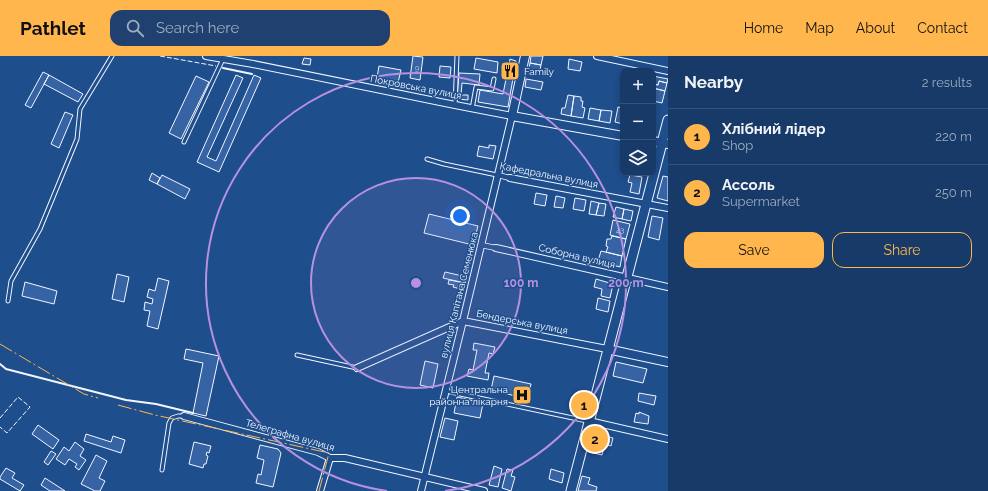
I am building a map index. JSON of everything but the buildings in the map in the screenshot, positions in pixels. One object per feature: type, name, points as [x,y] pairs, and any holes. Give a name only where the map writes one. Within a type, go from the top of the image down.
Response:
[{"type":"main road","points":[[571,491],[607,348],[668,120]]},
{"type":"street","name":"Покровська вулиця","points":[[208,56],[512,116],[620,135]]},
{"type":"street","name":"вулиця Капітана Семенюка","points":[[421,491],[498,175],[525,56]]},
{"type":"street","points":[[597,56],[668,71]]},
{"type":"street","name":"Кафедральна вулиця","points":[[498,175],[668,208]]},
{"type":"street","name":"Соборна вулиця","points":[[481,245],[668,287]]},
{"type":"street","name":"Бендерська вулиця","points":[[357,368],[463,321],[607,348],[668,362]]},
{"type":"street","name":"Телеграфна вулиця","points":[[184,416],[318,452],[330,458],[345,458],[484,491]]},
{"type":"street","points":[[589,421],[668,439]]},
{"type":"street","points":[[320,491],[330,458]]},
{"type":"lane","points":[[8,301],[11,281],[40,229],[77,139],[80,109],[112,56]]},
{"type":"lane","points":[[455,105],[457,56]]},
{"type":"lane","points":[[184,142],[224,59]]},
{"type":"lane","points":[[472,108],[476,87],[492,89],[494,78]]},
{"type":"lane","name":"Кафедральна вулиця","points":[[427,159],[498,175]]},
{"type":"lane","points":[[297,355],[357,368]]},
{"type":"lane","points":[[446,391],[589,421]]},
{"type":"lane","points":[[162,470],[169,423],[172,418],[184,416]]},
{"type":"fence","points":[[160,56],[216,66]]},
{"type":"fence","points":[[0,418],[18,397],[30,407],[7,433],[0,427]]},
{"type":"wall","points":[[223,68],[252,74]]},
{"type":"wall","points":[[0,364],[6,369],[126,400],[156,404],[193,413]]},
{"type":"power","points":[[0,344],[84,394],[98,398]]},
{"type":"power","points":[[118,405],[155,415],[329,453],[319,491]]},
{"type":"place","name":"Family","points":[[510,71]]},
{"type":"place","name":"Центральна районна лікарня","points":[[522,395]]},
{"type":"place","name":"Хлібний лідер","points":[[584,405]]},
{"type":"place","name":"Ассоль","points":[[595,439]]}]
